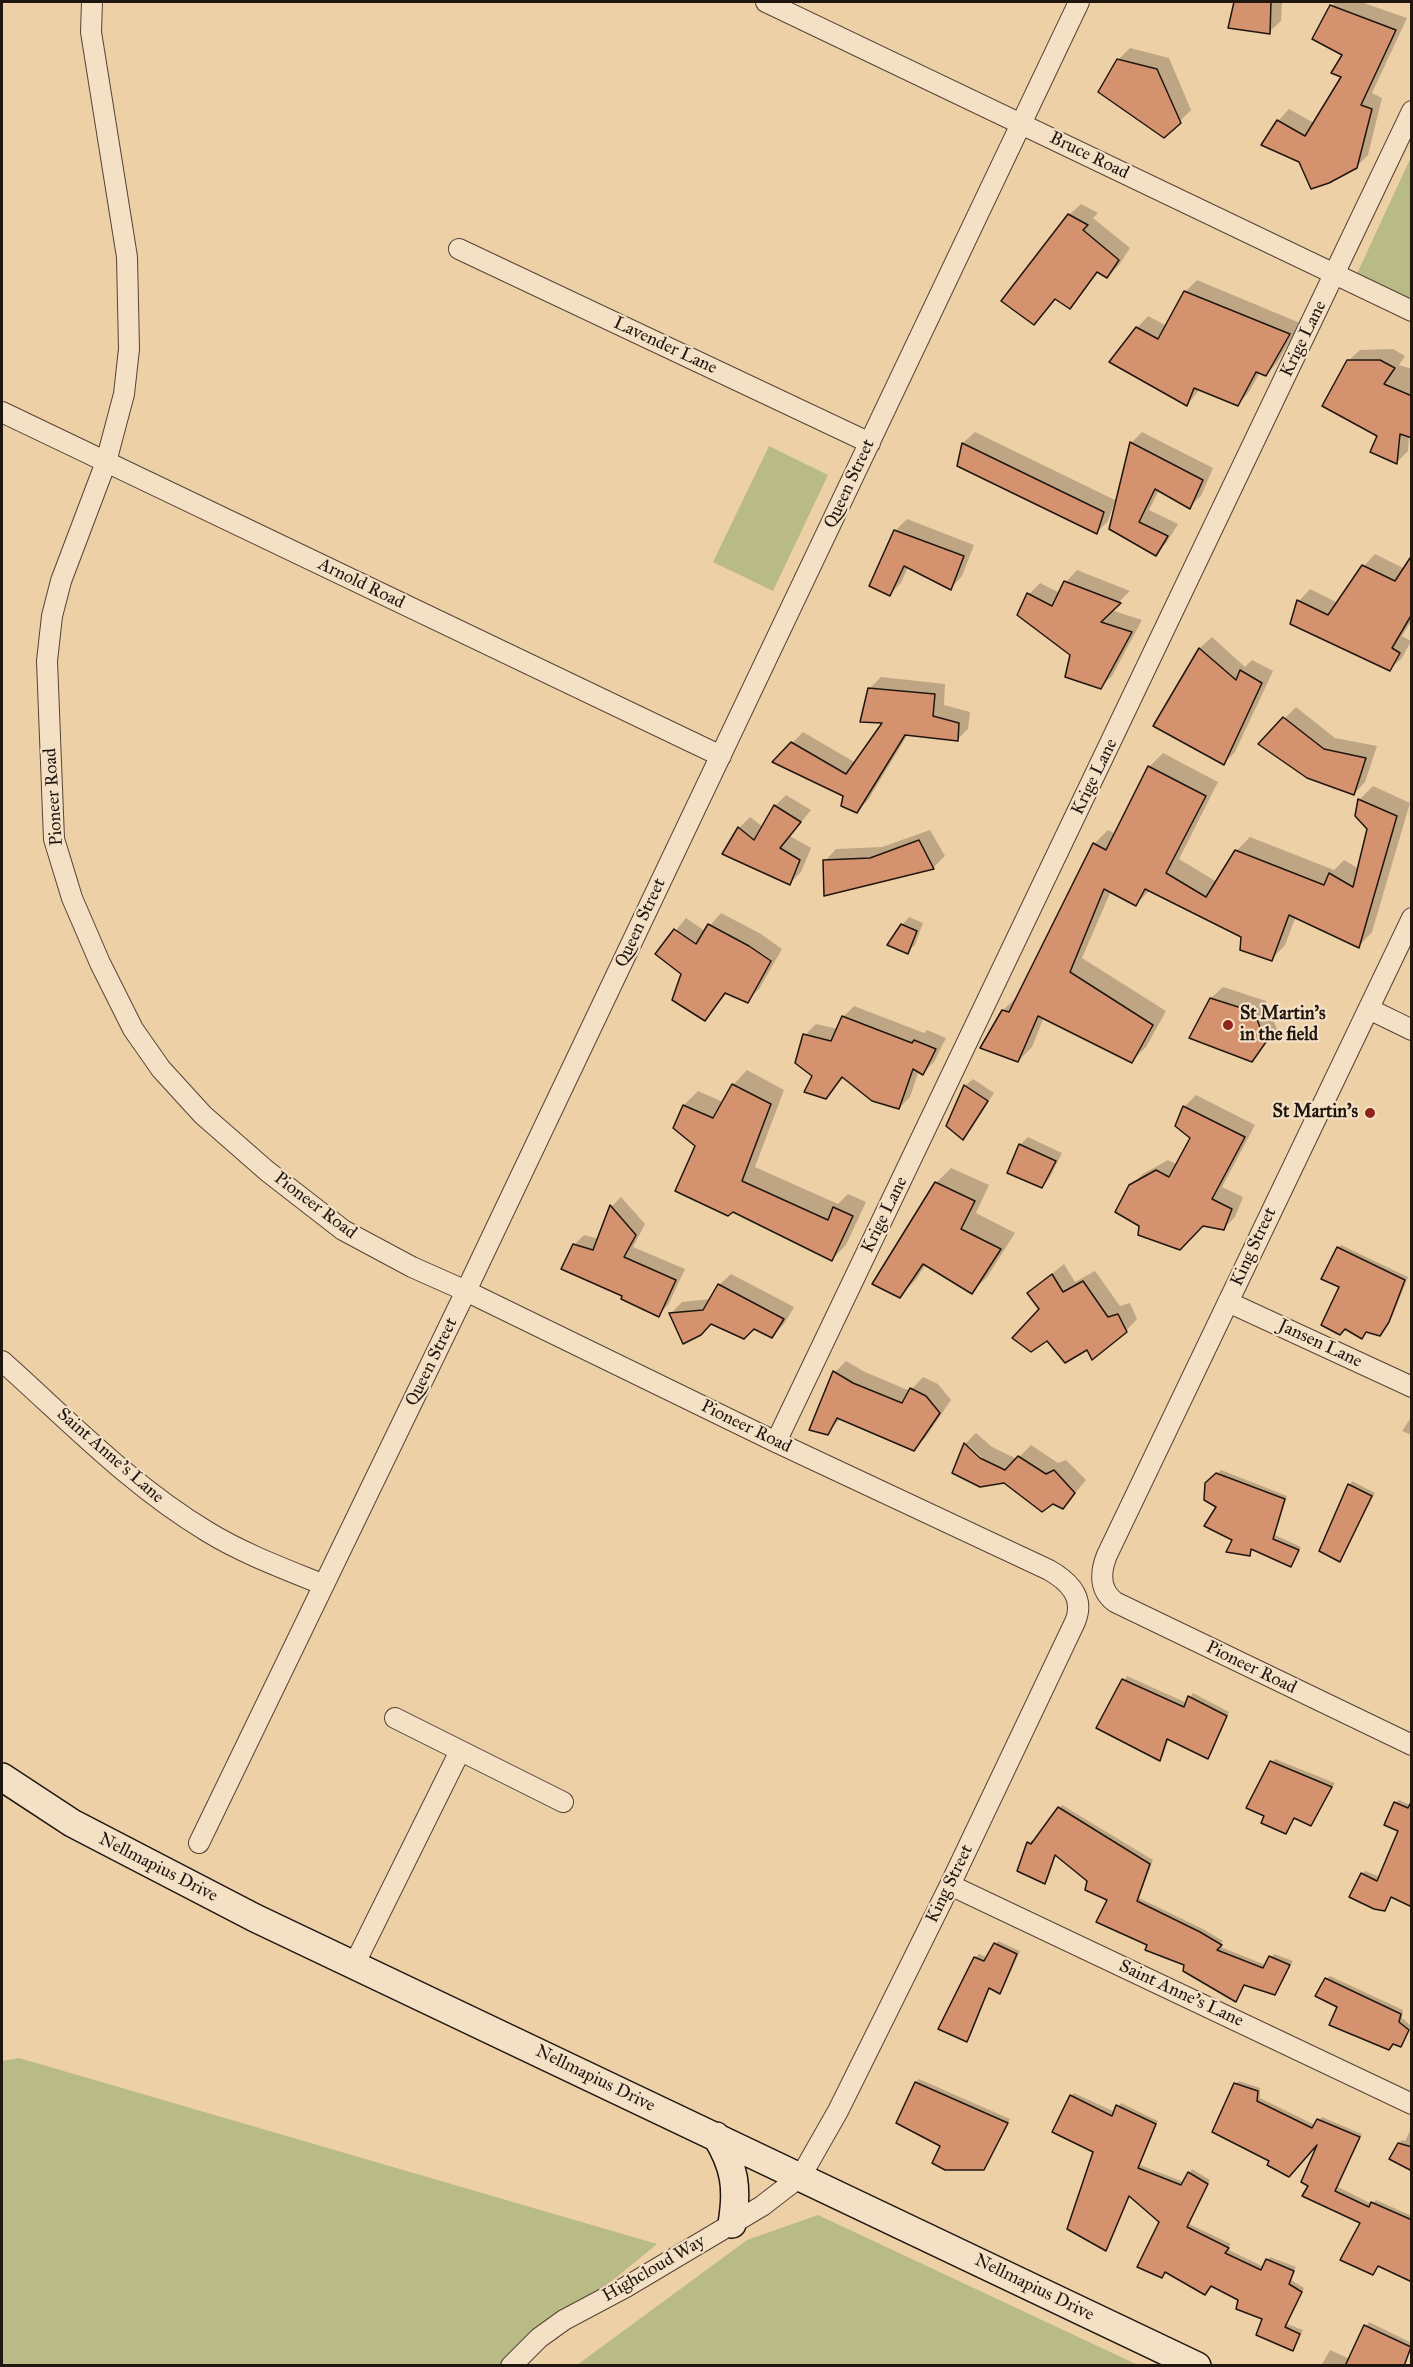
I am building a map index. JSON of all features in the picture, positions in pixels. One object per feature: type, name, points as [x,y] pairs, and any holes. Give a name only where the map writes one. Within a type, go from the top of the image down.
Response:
[{"type":"main road","name":"Nellmapius Drive","points":[[2,1778],[72,1823],[245,1913],[1197,2366]]},
{"type":"main road","points":[[716,2136],[727,2154],[734,2174],[735,2207],[732,2224]]},
{"type":"street","name":"Pioneer Road","points":[[92,2],[91,32],[127,257],[129,349],[124,394],[106,462],[56,598],[47,661],[54,839],[72,898],[100,963],[133,1029],[161,1069],[203,1115],[336,1226],[412,1267],[1049,1570],[1072,1587]]},
{"type":"street","name":"Bruce Road","points":[[766,2],[1412,311]]},
{"type":"street","name":"Queen Street","points":[[200,1843],[466,1291],[1079,2]]},
{"type":"street","name":"Krige Lane","points":[[776,1442],[1412,111]]},
{"type":"street","name":"Lavender Lane","points":[[459,249],[870,443]]},
{"type":"street","name":"Arnold Road","points":[[2,412],[721,756]]},
{"type":"street","name":"King Street","points":[[1101,1579],[1107,1555],[1412,918]]},
{"type":"street","points":[[1369,1009],[1412,1030]]},
{"type":"street","name":"Jansen Lane","points":[[1228,1302],[1412,1387]]},
{"type":"street","name":"Saint Anne's Lane","points":[[2,1361],[117,1466],[189,1520],[242,1550],[324,1585]]},
{"type":"street","name":"Pioneer Road","points":[[1101,1579],[1107,1594],[1115,1602],[1412,1745]]},
{"type":"street","name":"King Street","points":[[801,2176],[838,2111],[950,1885],[1075,1622],[1079,1610],[1072,1587]]},
{"type":"street","points":[[395,1718],[563,1802]]},
{"type":"street","points":[[354,1965],[460,1751]]},
{"type":"street","name":"Saint Anne's Lane","points":[[950,1885],[1412,2104]]},
{"type":"street","name":"Highcloud Way","points":[[511,2366],[539,2338],[564,2320],[626,2287],[732,2224],[772,2199],[801,2176]]},
{"type":"green space","points":[[1411,157],[1411,305],[1355,278]]},
{"type":"green space","points":[[769,446],[828,475],[773,591],[713,562]]},
{"type":"green space","points":[[19,2058],[657,2244],[510,2365],[2,2366],[2,2061]]},
{"type":"green space","points":[[818,2215],[1138,2365],[577,2365],[747,2240]]},
{"type":"building","points":[[1234,2],[1271,2],[1270,34],[1228,28]]},
{"type":"building","points":[[1330,5],[1396,30],[1361,105],[1372,109],[1357,168],[1329,183],[1311,189],[1299,162],[1261,145],[1277,120],[1305,136],[1341,77],[1331,73],[1342,55],[1312,39]]},
{"type":"building","points":[[1117,59],[1157,69],[1181,123],[1164,138],[1098,92]]},
{"type":"building","points":[[1068,214],[1088,225],[1083,230],[1119,260],[1107,278],[1097,272],[1070,309],[1055,299],[1034,325],[1001,301]]},
{"type":"building","points":[[1184,291],[1290,334],[1266,376],[1256,372],[1238,406],[1194,388],[1187,406],[1109,362],[1136,327],[1158,339]]},
{"type":"building","points":[[1347,360],[1380,360],[1395,368],[1384,384],[1412,396],[1412,438],[1400,434],[1397,464],[1370,452],[1377,436],[1322,406]]},
{"type":"building","points":[[1130,442],[1203,480],[1190,509],[1155,489],[1139,522],[1168,536],[1156,556],[1109,529]]},
{"type":"building","points":[[962,443],[1104,512],[1097,534],[957,466]]},
{"type":"building","points":[[894,530],[964,556],[951,590],[904,566],[890,596],[869,586]]},
{"type":"building","points":[[1412,555],[1412,614],[1392,648],[1400,653],[1390,671],[1290,624],[1297,600],[1328,615],[1362,565],[1395,581]]},
{"type":"building","points":[[1064,581],[1121,603],[1101,622],[1132,632],[1101,689],[1065,677],[1070,655],[1017,615],[1027,593],[1052,606]]},
{"type":"building","points":[[1199,648],[1236,680],[1240,670],[1262,683],[1224,765],[1153,726]]},
{"type":"building","points":[[868,688],[935,694],[933,716],[959,723],[958,741],[905,735],[857,813],[841,806],[843,796],[772,762],[791,742],[846,774],[882,723],[860,722]]},
{"type":"building","points":[[1283,717],[1324,749],[1366,758],[1354,795],[1307,778],[1258,744]]},
{"type":"building","points":[[1148,766],[1206,796],[1166,873],[1206,897],[1235,850],[1324,885],[1329,873],[1353,887],[1367,829],[1355,816],[1358,799],[1397,816],[1359,948],[1289,915],[1272,961],[1240,950],[1241,937],[1145,889],[1136,906],[1104,889],[1070,972],[1153,1025],[1132,1063],[1038,1016],[1018,1062],[980,1048],[1002,1010],[1009,1012],[1093,843],[1106,850]]},
{"type":"building","points":[[774,805],[801,822],[780,848],[800,860],[790,885],[722,854],[738,827],[754,840]]},
{"type":"building","points":[[919,840],[934,869],[824,896],[823,860],[870,858]]},
{"type":"building","points":[[708,924],[771,961],[748,1003],[725,993],[705,1021],[672,1000],[681,974],[655,954],[674,929],[696,944]]},
{"type":"building","points":[[901,924],[917,931],[908,954],[887,945]]},
{"type":"building","name":"St Martin's in the field","points":[[1210,998],[1254,1012],[1266,1042],[1252,1062],[1189,1038]]},
{"type":"building","points":[[842,1016],[912,1043],[914,1040],[936,1049],[923,1075],[913,1069],[899,1109],[872,1101],[842,1077],[826,1099],[804,1092],[812,1076],[795,1063],[803,1034],[831,1041]]},
{"type":"building","points":[[732,1084],[771,1104],[742,1181],[828,1220],[833,1207],[853,1216],[832,1261],[733,1212],[728,1216],[675,1191],[695,1146],[673,1128],[683,1105],[713,1118]]},
{"type":"building","points":[[964,1085],[988,1101],[963,1140],[946,1126]]},
{"type":"building","points":[[1183,1106],[1245,1137],[1212,1199],[1232,1209],[1224,1230],[1203,1226],[1180,1250],[1138,1235],[1139,1226],[1115,1212],[1129,1185],[1156,1170],[1169,1177],[1190,1138],[1175,1126]]},
{"type":"building","points":[[1019,1144],[1056,1161],[1042,1188],[1007,1173]]},
{"type":"building","points":[[935,1182],[975,1201],[961,1229],[1001,1249],[972,1294],[923,1264],[900,1298],[872,1284]]},
{"type":"building","points":[[610,1205],[636,1235],[624,1257],[676,1280],[659,1317],[621,1299],[622,1296],[561,1269],[573,1244],[593,1250]]},
{"type":"building","points":[[1337,1247],[1405,1280],[1389,1322],[1380,1336],[1366,1332],[1362,1339],[1345,1329],[1340,1335],[1321,1325],[1339,1287],[1321,1279]]},
{"type":"building","points":[[1052,1274],[1063,1292],[1083,1281],[1108,1317],[1118,1314],[1127,1332],[1092,1360],[1087,1350],[1065,1363],[1047,1341],[1031,1352],[1012,1338],[1039,1309],[1027,1293]]},
{"type":"building","points":[[718,1284],[784,1319],[772,1338],[754,1329],[744,1339],[711,1324],[701,1335],[683,1344],[669,1313],[703,1310]]},
{"type":"building","points":[[833,1371],[853,1383],[902,1403],[910,1388],[926,1396],[940,1413],[914,1451],[837,1418],[828,1435],[809,1430]]},
{"type":"building","points":[[964,1443],[980,1458],[1005,1470],[1018,1456],[1046,1474],[1054,1470],[1075,1493],[1063,1509],[1053,1504],[1042,1512],[1004,1483],[980,1487],[952,1473]]},
{"type":"building","points":[[1216,1473],[1285,1499],[1273,1539],[1299,1550],[1291,1567],[1251,1549],[1250,1556],[1226,1552],[1232,1540],[1204,1526],[1216,1507],[1204,1500],[1205,1483]]},
{"type":"building","points":[[1348,1484],[1372,1496],[1340,1562],[1319,1551]]},
{"type":"building","points":[[1122,1679],[1184,1707],[1188,1696],[1227,1716],[1208,1759],[1167,1739],[1160,1761],[1096,1728]]},
{"type":"building","points":[[1270,1761],[1332,1787],[1311,1826],[1294,1818],[1286,1834],[1261,1823],[1264,1816],[1246,1808]]},
{"type":"building","points":[[1412,1800],[1412,1907],[1391,1897],[1385,1911],[1374,1909],[1349,1897],[1361,1873],[1377,1881],[1398,1831],[1384,1825],[1394,1802],[1408,1808]]},
{"type":"building","points":[[1058,1807],[1150,1864],[1137,1901],[1222,1945],[1217,1950],[1263,1968],[1269,1956],[1290,1965],[1275,1995],[1244,1985],[1236,2002],[1183,1971],[1184,1965],[1145,1950],[1147,1945],[1096,1922],[1107,1900],[1085,1890],[1087,1881],[1055,1855],[1045,1884],[1017,1871],[1027,1842],[1031,1844]]},
{"type":"building","points":[[994,1943],[1017,1954],[1000,1994],[989,1988],[967,2042],[938,2029],[974,1957],[984,1961]]},
{"type":"building","points":[[1325,1978],[1401,2014],[1399,2022],[1409,2030],[1401,2047],[1393,2044],[1389,2050],[1329,2025],[1337,2007],[1315,1996]]},
{"type":"building","points":[[915,2082],[1008,2123],[984,2170],[945,2170],[932,2163],[940,2146],[896,2123]]},
{"type":"building","points":[[1234,2083],[1258,2091],[1257,2101],[1312,2128],[1317,2119],[1360,2137],[1335,2191],[1369,2207],[1371,2202],[1412,2220],[1412,2282],[1378,2266],[1373,2275],[1340,2260],[1360,2223],[1302,2196],[1308,2186],[1301,2182],[1317,2145],[1289,2177],[1267,2165],[1269,2161],[1212,2132]]},
{"type":"building","points":[[1070,2095],[1112,2116],[1116,2105],[1156,2124],[1138,2168],[1181,2185],[1188,2172],[1208,2184],[1187,2227],[1229,2248],[1225,2253],[1261,2270],[1266,2259],[1294,2271],[1289,2284],[1302,2292],[1285,2327],[1300,2334],[1293,2351],[1256,2335],[1262,2319],[1236,2309],[1238,2300],[1211,2286],[1205,2295],[1165,2272],[1162,2278],[1137,2267],[1159,2222],[1129,2196],[1106,2251],[1067,2229],[1093,2152],[1052,2132]]},
{"type":"building","points":[[1398,2143],[1412,2147],[1412,2171],[1389,2159]]},
{"type":"building","points":[[1364,2325],[1411,2347],[1404,2366],[1345,2366]]},
{"type":"place","name":"St Martin's in the field","points":[[1228,1025]]},
{"type":"place","name":"St Martin's","points":[[1370,1113]]}]
